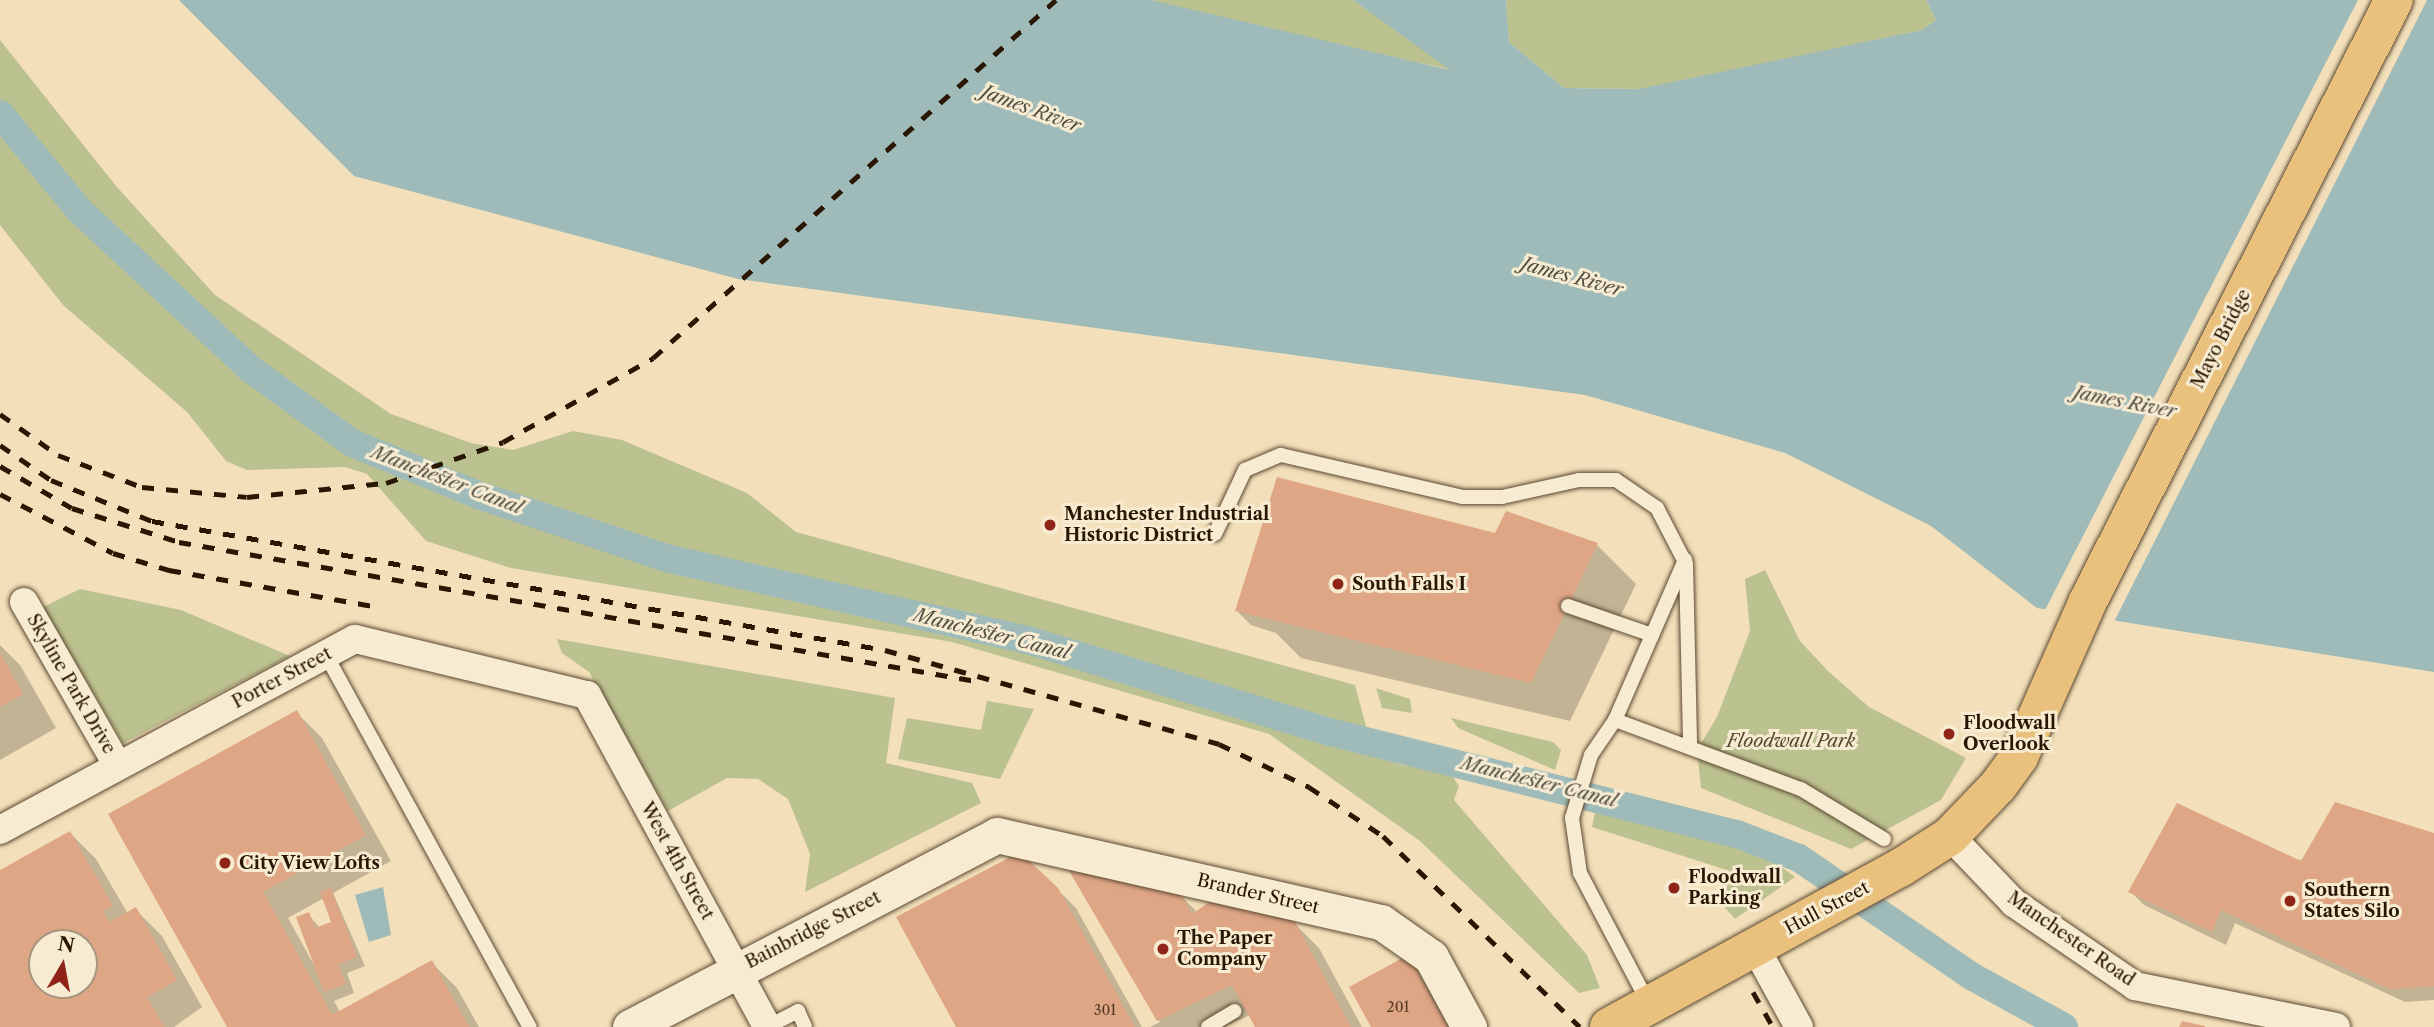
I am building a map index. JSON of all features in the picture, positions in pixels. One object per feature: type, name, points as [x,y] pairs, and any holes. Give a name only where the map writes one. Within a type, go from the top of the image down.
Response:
[{"type":"main road","name":"Mayo Bridge","points":[[2019,757],[2088,601],[2394,0]]},
{"type":"main road","name":"Hull Street","points":[[1609,1027],[1806,920],[1892,854],[1950,836],[2019,757]]},
{"type":"street","name":"Skyline Park Drive","points":[[24,602],[118,766]]},
{"type":"street","name":"Porter Street","points":[[0,830],[355,639],[587,695]]},
{"type":"street","name":"West 4th Street","points":[[587,695],[767,1027]]},
{"type":"street","name":"Bainbridge Street","points":[[630,1027],[997,835]]},
{"type":"street","name":"Brander Street","points":[[997,835],[1381,922],[1431,957],[1469,1027]]},
{"type":"street","name":"Manchester Road","points":[[1950,836],[2014,903],[2135,986],[2325,1026]]},
{"type":"street","points":[[1755,947],[1799,1027]]},
{"type":"lane","points":[[1215,534],[1245,470],[1259,460],[1302,455],[1463,496],[1502,497],[1579,480],[1616,480],[1657,508],[1685,560],[1690,747]]},
{"type":"lane","points":[[1650,1005],[1580,873],[1572,818],[1591,755],[1615,720],[1685,560]]},
{"type":"lane","points":[[1568,606],[1652,635]]},
{"type":"lane","points":[[326,655],[530,1027]]},
{"type":"lane","points":[[1615,720],[1801,789],[1892,854]]},
{"type":"lane","points":[[1208,1027],[1236,1011]]},
{"type":"lane","points":[[767,1027],[798,1012],[805,1027]]},
{"type":"green space","points":[[1151,0],[1353,0],[1453,70],[1201,16]]},
{"type":"green space","points":[[1506,0],[1926,0],[1936,20],[1922,30],[1723,74],[1640,89],[1564,88],[1509,42]]},
{"type":"green space","points":[[0,40],[116,186],[215,295],[391,414],[471,443],[513,450],[573,431],[622,440],[747,493],[796,532],[1355,685],[1374,756],[1405,766],[1446,766],[1459,786],[1454,800],[1587,955],[1600,988],[1579,993],[1420,841],[1269,734],[952,642],[511,568],[426,541],[367,474],[345,467],[247,470],[226,461],[187,412],[63,305],[0,225]]},
{"type":"green space","name":"Floodwall Park","points":[[1765,570],[1800,641],[1828,671],[1869,707],[1966,758],[1941,800],[1851,849],[1701,788],[1697,750],[1717,717],[1750,631],[1745,579]]},
{"type":"green space","points":[[80,589],[181,610],[290,656],[123,743],[43,607]]},
{"type":"green space","points":[[557,639],[895,698],[886,763],[972,783],[981,803],[805,892],[810,854],[788,799],[758,779],[727,778],[668,811],[589,672],[562,653]]},
{"type":"green space","points":[[1376,688],[1410,699],[1412,713],[1382,708]]},
{"type":"green space","points":[[987,701],[1034,709],[1000,779],[898,759],[907,718],[981,730]]},
{"type":"green space","points":[[1451,718],[1553,742],[1561,750],[1555,770],[1458,728]]},
{"type":"green space","points":[[1597,802],[1691,834],[1748,843],[1795,877],[1735,919],[1722,904],[1730,871],[1592,827]]},
{"type":"water","name":"James River","points":[[179,0],[1151,0],[1450,70],[1353,0],[1506,0],[1509,42],[1564,88],[1639,89],[1922,30],[1936,20],[1926,0],[2434,0],[2434,672],[2037,608],[1931,526],[1785,453],[1585,395],[738,279],[354,176]]},
{"type":"water","points":[[383,887],[391,935],[369,942],[355,895]]},
{"type":"pier","points":[[2358,0],[2427,0],[2113,624],[2044,612]]},
{"type":"building","name":"South Falls I","points":[[1277,477],[1495,533],[1506,511],[1598,543],[1531,683],[1235,611]]},
{"type":"building","points":[[0,653],[23,694],[0,707]]},
{"type":"building","name":"City View Lofts","points":[[297,710],[366,835],[263,892],[332,1015],[432,960],[469,1027],[227,1027],[108,814]]},
{"type":"building","name":"Southern States Silo","points":[[2335,802],[2434,833],[2434,986],[2390,989],[2221,910],[2212,932],[2128,892],[2177,803],[2301,861]]},
{"type":"building","points":[[70,831],[113,906],[103,911],[110,922],[136,907],[177,980],[147,997],[164,1027],[0,1027],[0,870]]},
{"type":"building","points":[[1020,852],[1058,888],[1135,1027],[956,1027],[896,917]]},
{"type":"building","points":[[1065,864],[1180,892],[1192,914],[1214,899],[1294,920],[1351,1027],[1255,1027],[1232,985],[1157,1021]]},
{"type":"building","points":[[331,888],[357,957],[338,964],[346,984],[324,992],[296,917],[309,912],[315,928],[331,922],[320,892]]},
{"type":"building","points":[[1408,955],[1448,1027],[1371,1027],[1349,987]]},
{"type":"building","points":[[2182,1021],[2205,1026],[2205,1027],[2179,1027]]},
{"type":"waterway","name":"Manchester Canal","points":[[0,114],[80,211],[252,370],[352,443],[478,495],[666,558],[1027,640],[1330,732],[1737,834],[1799,858],[1973,977],[2064,1027]]},
{"type":"railway","points":[[0,414],[58,455],[142,487],[247,497],[386,483],[503,442],[653,358],[1056,0]]},
{"type":"railway","points":[[0,445],[51,480],[152,521],[885,650],[1219,744],[1309,787],[1383,836],[1580,1027]]},
{"type":"railway","points":[[0,466],[72,508],[179,542],[982,682]]},
{"type":"railway","points":[[0,494],[113,553],[169,570],[373,606]]},
{"type":"railway","points":[[1753,992],[1773,1027]]},
{"type":"place","name":"Manchester Industrial Historic District","points":[[1050,525]]},
{"type":"place","name":"South Falls I","points":[[1338,584]]},
{"type":"place","name":"Floodwall Overlook","points":[[1949,734]]},
{"type":"place","name":"City View Lofts","points":[[225,863]]},
{"type":"place","name":"Floodwall Parking","points":[[1674,888]]},
{"type":"place","name":"Southern States Silo","points":[[2290,901]]},
{"type":"place","name":"The Paper Company","points":[[1163,949]]}]
